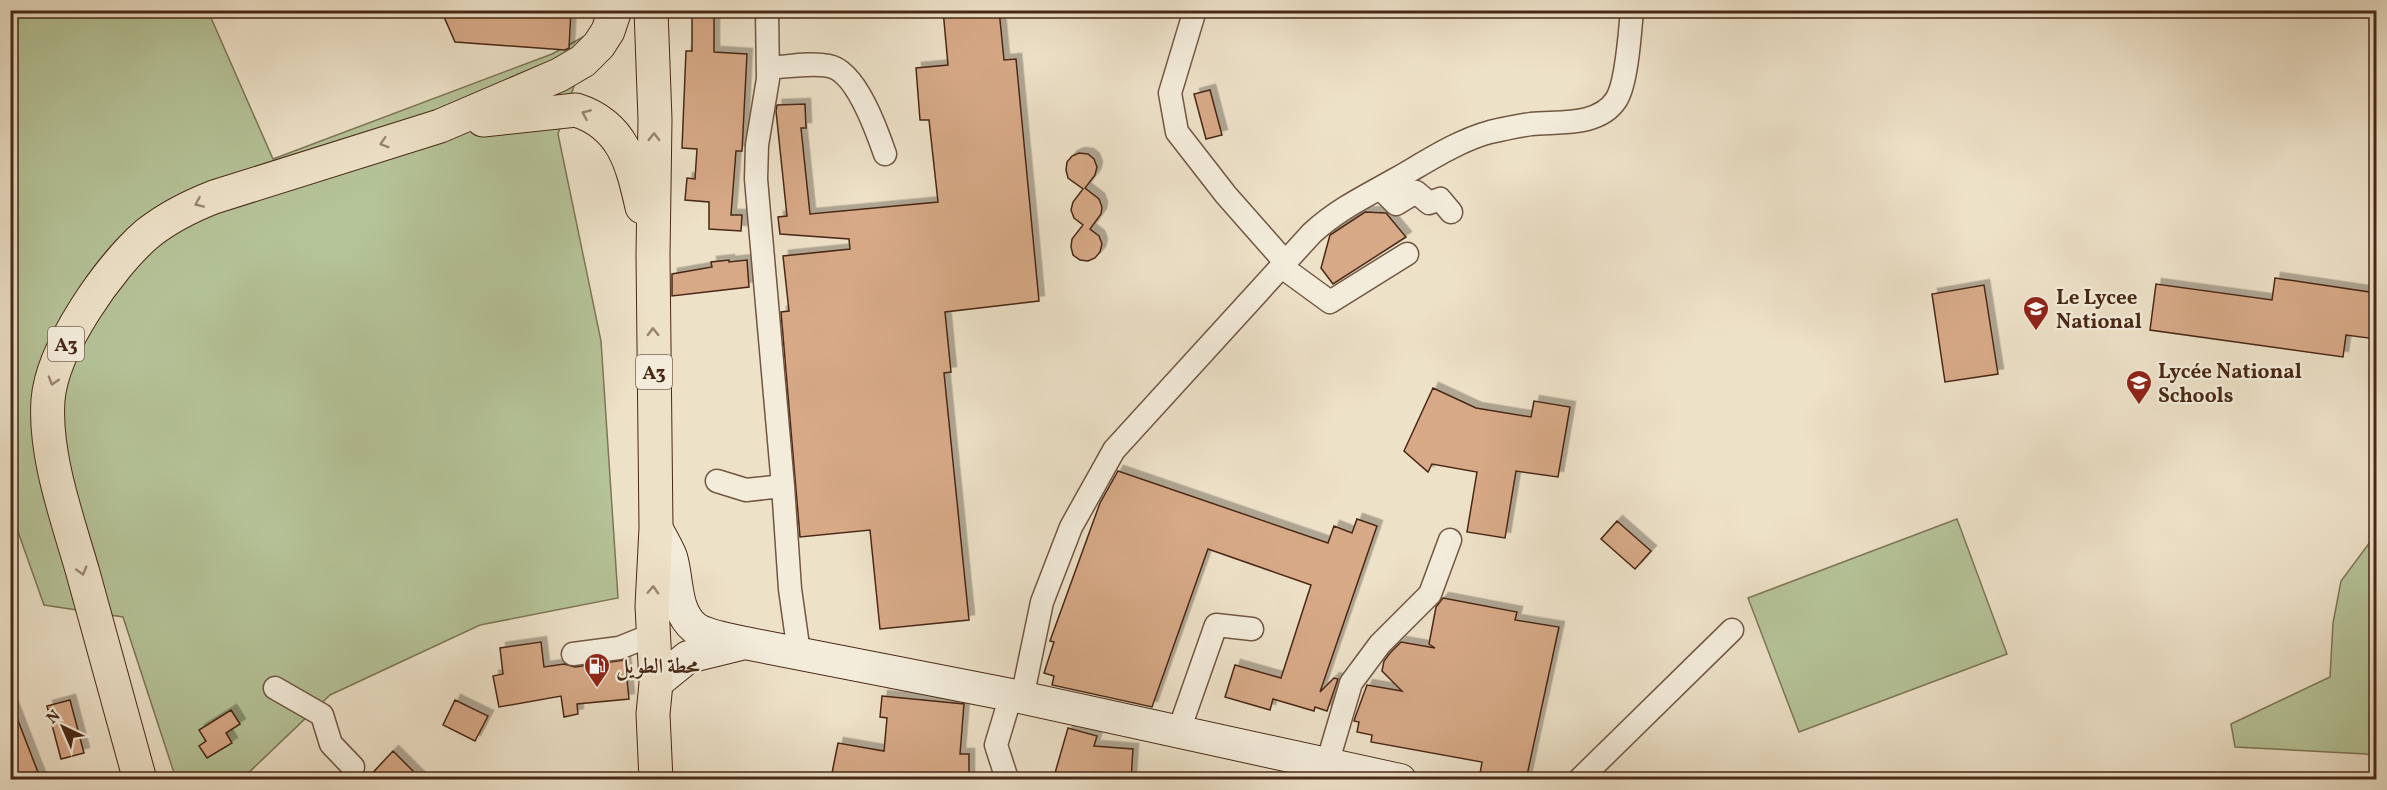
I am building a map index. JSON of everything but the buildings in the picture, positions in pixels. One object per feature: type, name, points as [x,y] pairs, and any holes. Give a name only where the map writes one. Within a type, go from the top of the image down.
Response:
[{"type":"highway","name":"A3","points":[[140,780],[63,503],[51,452],[48,426],[48,398],[53,378],[69,338],[90,302],[123,259],[148,234],[176,215],[214,197],[440,126],[559,75],[584,61],[599,45],[608,31],[615,10]]},
{"type":"highway","name":"A3","points":[[651,10],[655,120],[653,255],[656,528],[652,606],[656,683],[653,714],[656,779]]},
{"type":"highway","points":[[440,126],[551,111],[576,110],[589,114],[616,136],[628,154],[653,255]]},
{"type":"main road","points":[[656,528],[671,559],[680,604],[690,622],[697,629],[709,634],[1017,696],[1400,780]]},
{"type":"main road","points":[[656,683],[688,657],[745,643]]},
{"type":"street","points":[[767,10],[768,68],[757,145],[756,179],[790,589],[800,653]]},
{"type":"street","points":[[1195,10],[1170,93],[1177,132],[1284,265],[1330,302],[1407,254]]},
{"type":"street","points":[[1007,779],[996,745],[1017,696],[1042,602],[1071,528],[1114,450],[1312,233],[1333,214],[1444,152],[1488,132],[1531,124],[1592,118],[1616,101],[1621,87],[1632,10]]},
{"type":"street","points":[[768,68],[831,66],[845,75],[873,119],[885,154]]},
{"type":"street","points":[[1380,188],[1396,204],[1416,192],[1429,203],[1440,199],[1451,212]]},
{"type":"street","points":[[717,481],[746,490],[783,486]]},
{"type":"street","points":[[1327,764],[1351,683],[1380,644],[1430,594],[1450,540]]},
{"type":"street","points":[[1178,733],[1216,625],[1252,629]]},
{"type":"street","points":[[1579,780],[1732,630]]},
{"type":"street","points":[[573,654],[619,648],[654,634]]},
{"type":"street","points":[[276,688],[321,715],[331,744],[360,770]]},
{"type":"green space","points":[[11,11],[208,11],[273,159],[552,54],[592,32],[558,134],[601,341],[618,598],[480,625],[330,695],[242,779],[176,779],[123,617],[44,605],[11,512]]},
{"type":"green space","points":[[1957,519],[2007,654],[1799,732],[1748,598]]},
{"type":"green space","points":[[2376,534],[2376,757],[2366,754],[2235,747],[2231,724],[2330,677],[2333,623],[2341,581]]},
{"type":"place","name":"Le Lycee National","points":[[2036,332]]},
{"type":"place","name":"Lycée National Schools","points":[[2139,406]]},
{"type":"place","name":"محطة الطويل","points":[[597,689]]}]
